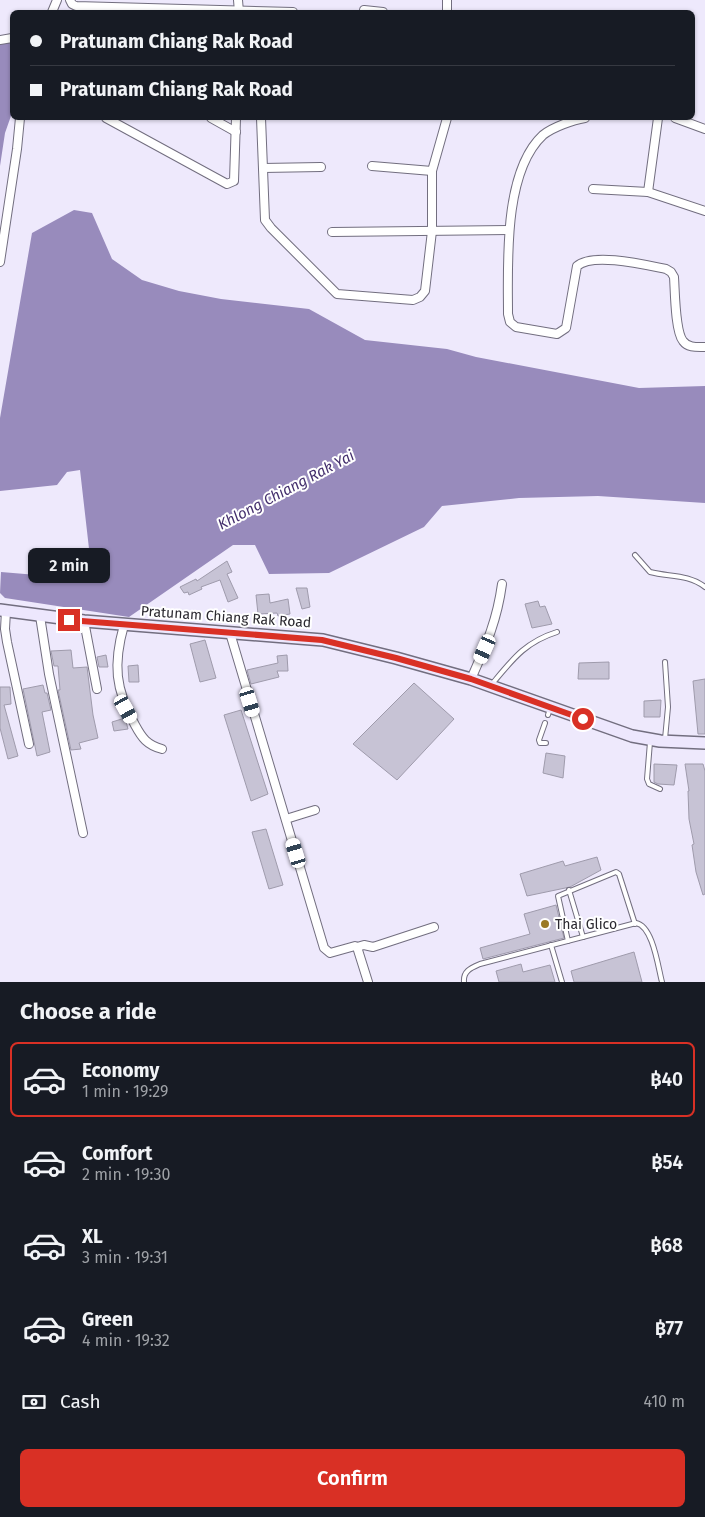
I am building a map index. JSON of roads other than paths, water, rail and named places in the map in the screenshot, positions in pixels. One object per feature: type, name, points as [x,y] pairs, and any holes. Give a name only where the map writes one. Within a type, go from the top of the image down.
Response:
[{"type":"street","points":[[70,0],[76,6],[185,10]]},
{"type":"street","points":[[0,262],[20,120]]},
{"type":"street","points":[[110,120],[227,184],[234,181],[236,120]]},
{"type":"street","points":[[215,120],[236,132]]},
{"type":"street","points":[[261,120],[265,220],[271,228],[337,294],[413,300],[420,297],[425,291],[432,231],[432,170],[446,120]]},
{"type":"street","points":[[572,120],[544,135],[526,157],[515,191],[509,230],[508,314],[510,322],[516,327],[557,334],[562,332],[566,328],[577,266],[587,261],[621,260],[666,269],[671,272],[674,277],[679,333],[683,341],[690,346],[705,347]]},
{"type":"street","points":[[648,192],[657,120]]},
{"type":"street","points":[[680,120],[705,130]]},
{"type":"street","points":[[372,166],[432,170]]},
{"type":"street","points":[[263,168],[321,167]]},
{"type":"street","points":[[593,189],[648,192],[705,210]]},
{"type":"street","points":[[332,232],[509,230]]},
{"type":"street","points":[[471,679],[491,634],[499,609],[502,584]]},
{"type":"street","points":[[3,611],[7,642],[29,744]]},
{"type":"street","name":"Pratunam Chiang Rak Road","points":[[3,611],[124,625],[322,640],[471,679],[549,712],[632,736],[665,742],[705,743]]},
{"type":"street","points":[[40,616],[49,674],[83,833]]},
{"type":"street","points":[[84,621],[97,689]]},
{"type":"street","points":[[124,625],[118,646],[118,680],[121,696],[126,709],[146,742],[162,749]]},
{"type":"street","points":[[230,633],[325,951],[330,953],[364,945],[373,947],[434,927]]},
{"type":"street","points":[[286,819],[315,810]]},
{"type":"street","points":[[357,947],[368,982]]},
{"type":"lane","points":[[635,554],[640,563],[650,572],[690,578],[705,587]]},
{"type":"lane","points":[[490,686],[518,653],[529,644],[556,632]]},
{"type":"lane","points":[[665,662],[668,707],[665,742]]},
{"type":"lane","points":[[545,723],[539,740],[540,743],[546,743]]},
{"type":"lane","points":[[650,739],[647,779],[649,784],[660,788]]},
{"type":"lane","points":[[568,941],[558,896],[618,872],[635,924]]},
{"type":"lane","points":[[570,890],[582,937]]},
{"type":"lane","points":[[464,982],[464,974],[480,964],[582,937],[641,924],[648,931],[662,982]]},
{"type":"lane","points":[[551,945],[562,982]]},
{"type":"water","points":[[0,42],[10,43],[10,119],[5,133],[0,166]]},
{"type":"water","name":"Khlong Chiang Rak Yai","points":[[74,210],[92,213],[112,259],[142,280],[179,291],[221,299],[309,309],[365,340],[447,349],[476,357],[639,388],[705,386],[705,503],[598,496],[519,498],[442,506],[424,527],[329,573],[269,574],[255,545],[233,545],[129,617],[5,598],[0,593],[1,572],[73,578],[91,566],[80,470],[67,472],[57,485],[0,491],[0,418],[32,233]]},
{"type":"place","name":"Thai Glico","points":[[545,924]]}]
